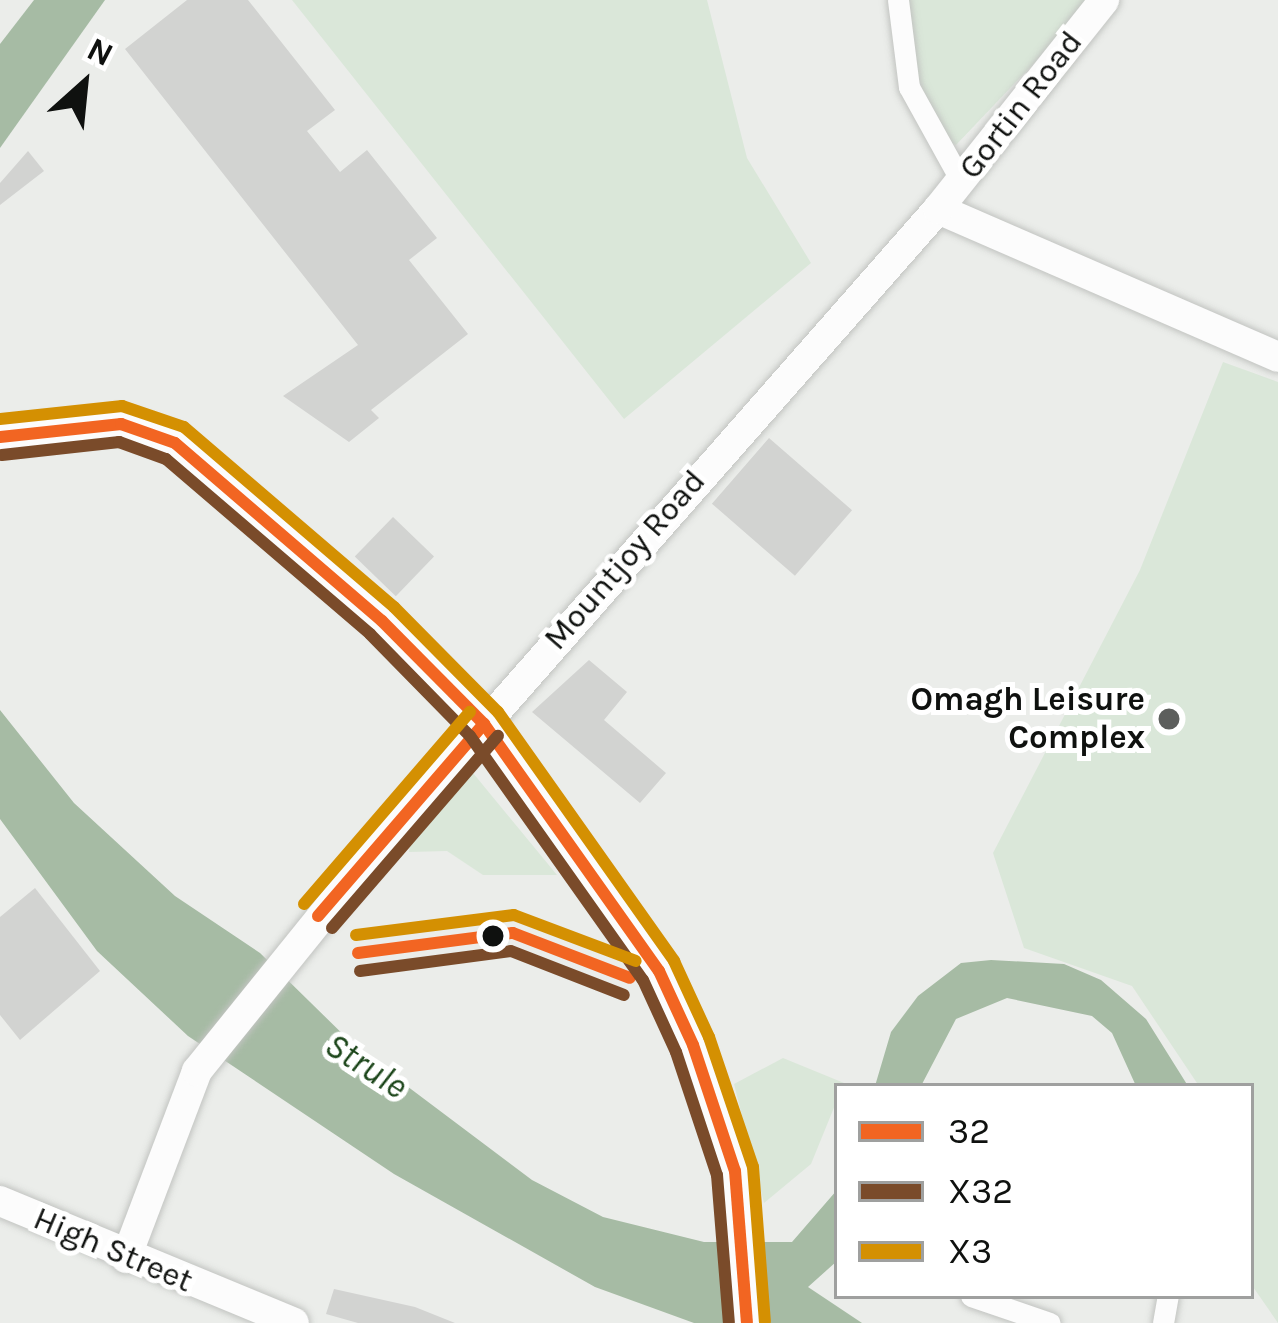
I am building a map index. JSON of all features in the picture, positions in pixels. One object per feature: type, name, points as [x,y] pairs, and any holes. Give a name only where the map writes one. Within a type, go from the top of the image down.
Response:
[{"type":"main road","name":"Gortin Road","points":[[938,209],[1104,0]]},
{"type":"main road","points":[[938,209],[1278,357]]},
{"type":"main road","name":"Mountjoy Road","points":[[126,1258],[197,1071],[318,916],[938,209]]},
{"type":"main road","points":[[0,437],[121,424],[175,442],[382,621],[484,724],[659,971],[720,1113],[744,1228],[747,1323]]},
{"type":"main road","name":"High Street","points":[[0,1201],[126,1258],[294,1323]]},
{"type":"street","points":[[898,0],[909,87],[961,181]]},
{"type":"street","points":[[980,1299],[1050,1323]]},
{"type":"shaded area","points":[[292,0],[707,0],[747,158],[811,263],[624,419]]},
{"type":"shaded area","points":[[908,0],[1094,0],[956,145],[939,135],[918,77]]},
{"type":"shaded area","name":"Omagh Leisure Complex","points":[[1223,362],[1278,382],[1278,1323],[1254,1288],[1254,1083],[1197,1083],[1132,986],[1024,948],[993,853],[1140,570]]},
{"type":"shaded area","points":[[473,773],[557,875],[483,875],[447,851],[409,852],[411,832]]},
{"type":"shaded area","points":[[783,1058],[844,1083],[834,1083],[834,1108],[811,1164],[764,1203],[734,1084]]},
{"type":"water","points":[[34,0],[105,0],[0,148],[0,44]]},
{"type":"water","name":"Strule","points":[[0,710],[74,803],[175,896],[260,953],[359,1050],[532,1180],[603,1217],[704,1242],[792,1242],[834,1193],[834,1264],[808,1287],[862,1323],[694,1323],[595,1287],[394,1174],[188,1036],[97,951],[0,819]]},
{"type":"water","points":[[961,963],[1064,964],[1101,980],[1146,1019],[1186,1083],[1135,1083],[1112,1033],[1092,1016],[1007,998],[956,1019],[923,1083],[876,1083],[891,1032],[918,996]]},
{"type":"building","points":[[187,0],[248,0],[335,110],[307,131],[340,172],[367,150],[437,238],[409,260],[468,334],[371,410],[379,418],[349,442],[283,396],[358,345],[125,49]]},
{"type":"building","points":[[28,151],[44,171],[0,205],[0,183]]},
{"type":"building","points":[[769,438],[852,510],[795,576],[712,504]]},
{"type":"building","points":[[393,517],[434,557],[396,596],[355,557]]},
{"type":"building","points":[[589,660],[627,692],[604,720],[666,773],[640,803],[532,712]]},
{"type":"building","points":[[35,888],[100,971],[20,1040],[0,1015],[0,917]]},
{"type":"building","points":[[334,1289],[415,1307],[455,1323],[358,1323],[326,1314]]},
{"type":"transit line","name":"X3","points":[[0,419],[122,406],[184,427],[394,607],[498,712],[674,961],[709,1037],[753,1167],[765,1322]]},
{"type":"transit line","name":"32","points":[[0,437],[121,424],[175,443],[382,621],[484,724],[659,971],[693,1045],[735,1171],[747,1323]]},
{"type":"transit line","name":"X32","points":[[2,455],[119,442],[166,459],[370,634],[470,736],[643,980],[676,1052],[717,1175],[729,1323]]},
{"type":"transit line","name":"X3","points":[[304,904],[470,712]]},
{"type":"transit line","name":"32","points":[[318,916],[484,724]]},
{"type":"transit line","name":"X32","points":[[332,928],[498,736]]},
{"type":"transit line","name":"X3","points":[[356,935],[514,915],[636,961]]},
{"type":"transit line","name":"32","points":[[358,953],[513,933],[630,978]]},
{"type":"transit line","name":"X32","points":[[360,971],[511,951],[624,995]]},
{"type":"place","name":"Omagh Leisure Complex","points":[[1169,719]]}]
